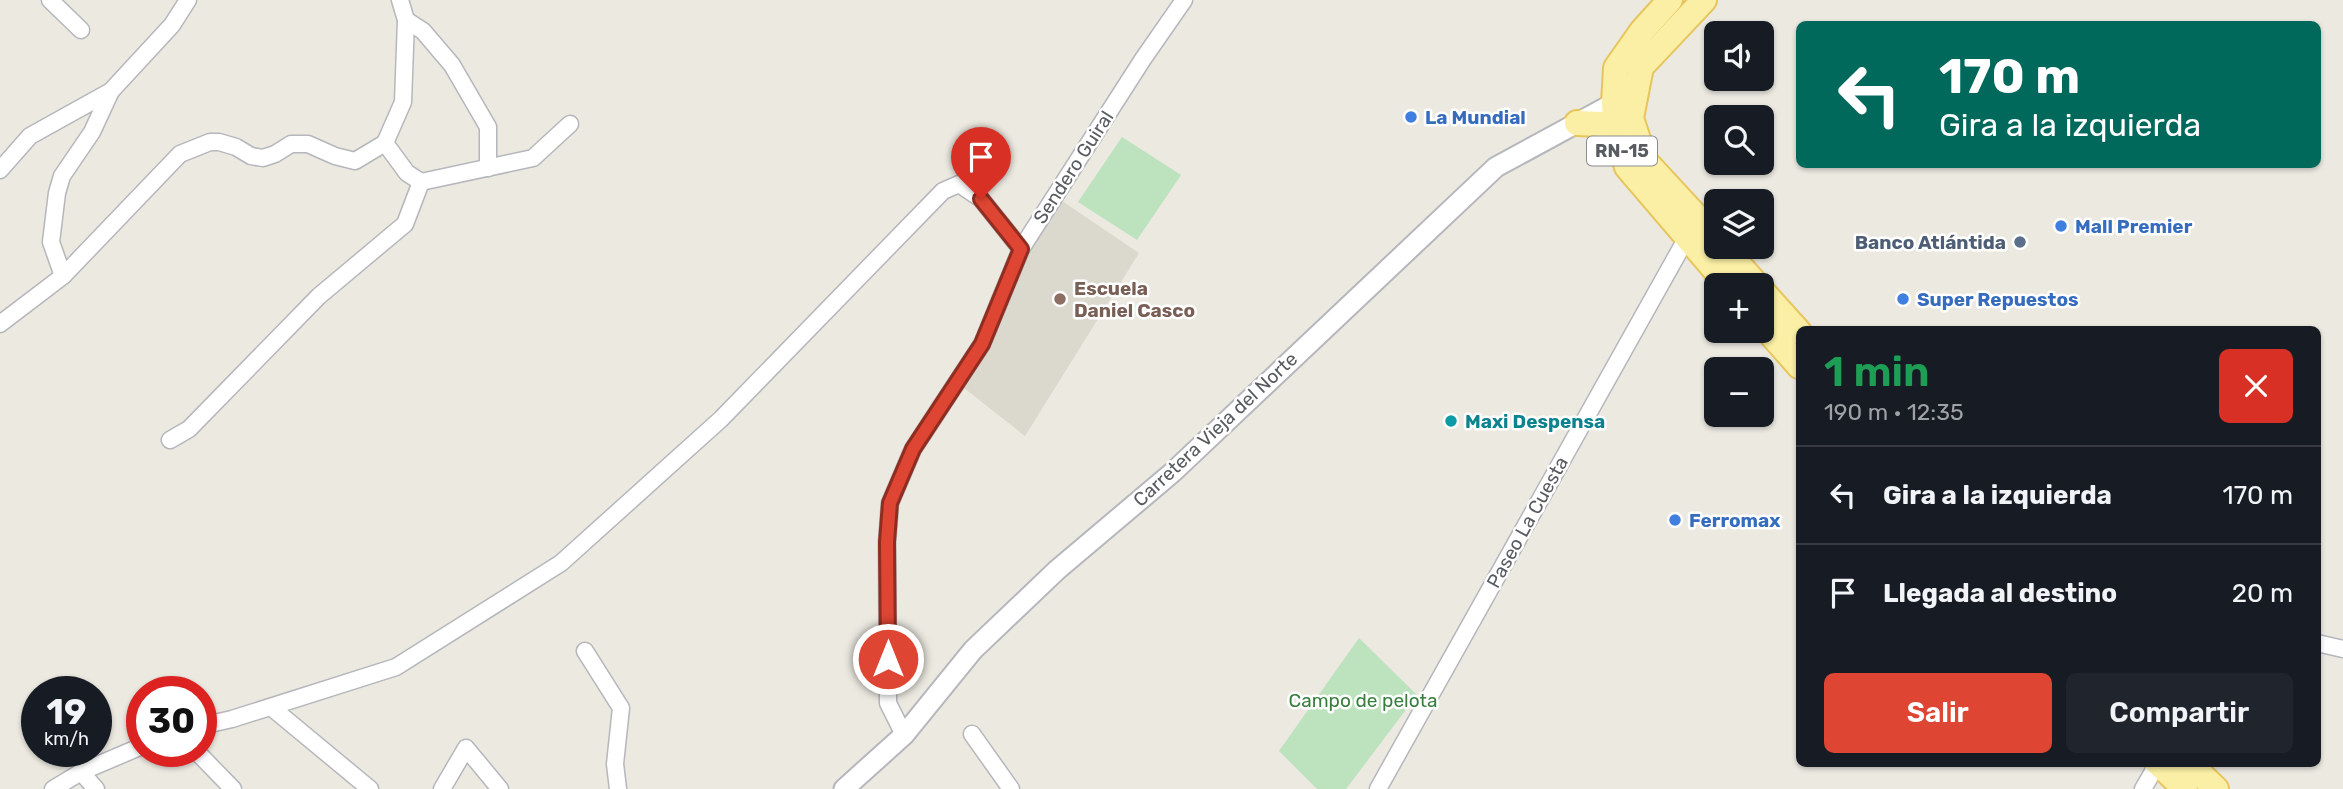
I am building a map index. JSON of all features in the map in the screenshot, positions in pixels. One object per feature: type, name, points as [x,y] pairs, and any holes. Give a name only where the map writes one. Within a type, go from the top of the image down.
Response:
[{"type":"main road","name":"RN-15","points":[[1670,0],[1642,31],[1616,68],[1616,132],[1627,167],[1693,229],[1704,234]]},
{"type":"main road","name":"RN-15","points":[[1704,0],[1642,67],[1631,118],[1645,161],[1720,273]]},
{"type":"main road","points":[[1577,123],[1602,124],[1616,132]]},
{"type":"main road","points":[[1734,259],[1746,273]]},
{"type":"main road","points":[[1774,304],[1796,329]]},
{"type":"main road","points":[[1774,338],[1796,363]]},
{"type":"main road","points":[[2162,767],[2185,789]]},
{"type":"main road","points":[[2193,767],[2216,789]]},
{"type":"street","points":[[50,0],[81,30]]},
{"type":"street","points":[[63,275],[51,242],[57,193],[62,176],[92,132],[111,91],[172,25],[188,0]]},
{"type":"street","points":[[0,324],[63,275],[180,154],[210,142],[219,142],[251,156],[263,158],[291,144],[308,144],[355,162],[385,143],[403,102],[406,20],[400,0]]},
{"type":"street","name":"Sendero Guiral","points":[[904,735],[888,703],[887,542],[890,503],[913,449],[982,344],[1021,249],[1184,0]]},
{"type":"street","points":[[406,20],[423,31],[452,65],[488,127],[488,168]]},
{"type":"street","points":[[0,170],[30,136],[111,91]]},
{"type":"street","name":"Carretera Vieja del Norte","points":[[844,789],[904,735],[992,632],[1057,570],[1173,471],[1496,167],[1614,103]]},
{"type":"street","points":[[385,143],[407,173],[422,182],[533,158],[570,124]]},
{"type":"street","points":[[170,440],[189,429],[319,296],[405,224],[422,182]]},
{"type":"street","points":[[217,722],[396,667],[561,563],[720,419],[943,191],[959,184],[981,199],[1021,249]]},
{"type":"street","name":"Paseo La Cuesta","points":[[1378,789],[1693,229]]},
{"type":"street","points":[[2321,644],[2343,649]]},
{"type":"street","points":[[585,651],[621,708],[615,764],[618,789]]},
{"type":"street","points":[[271,707],[370,789]]},
{"type":"street","points":[[972,734],[1011,789]]},
{"type":"street","points":[[442,789],[466,748],[499,789]]},
{"type":"street","points":[[52,789],[81,772],[126,754]]},
{"type":"street","points":[[212,767],[233,789]]},
{"type":"street","points":[[2143,789],[2156,767]]},
{"type":"street","points":[[81,772],[96,789]]},
{"type":"shaded area","name":"Escuela Daniel Casco","points":[[1062,201],[1139,253],[1025,436],[959,384],[999,324],[1036,232]]},
{"type":"green space","points":[[1122,137],[1181,175],[1137,240],[1078,202]]},
{"type":"green space","name":"Campo de pelota","points":[[1359,638],[1417,695],[1346,789],[1317,789],[1279,751]]},
{"type":"place","name":"La Mundial","points":[[1411,117]]},
{"type":"place","name":"Mall Premier","points":[[2061,226]]},
{"type":"place","name":"Banco Atlántida","points":[[2020,242]]},
{"type":"place","name":"Escuela Daniel Casco","points":[[1060,299]]},
{"type":"place","name":"Super Repuestos","points":[[1903,299]]},
{"type":"place","name":"Maxi Despensa","points":[[1451,421]]},
{"type":"place","name":"Ferromax","points":[[1675,520]]},
{"type":"route","points":[[888,659],[887,542],[890,503],[913,449],[982,344],[1021,249],[981,199]]}]
